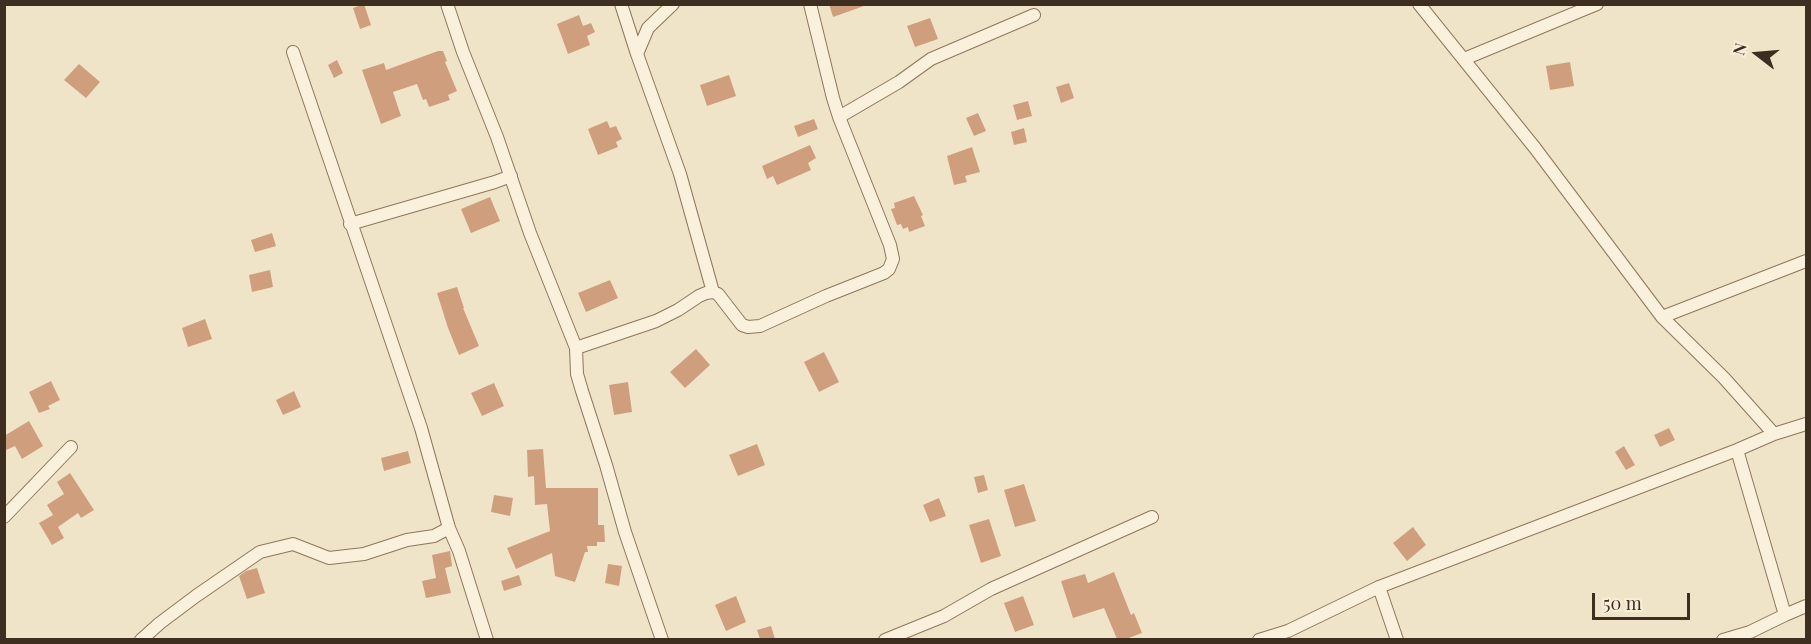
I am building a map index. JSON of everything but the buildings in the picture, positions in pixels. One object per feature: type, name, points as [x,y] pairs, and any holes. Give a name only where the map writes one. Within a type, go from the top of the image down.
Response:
[{"type":"street","points":[[447,4],[530,233],[576,348],[579,382],[625,532],[662,639]]},
{"type":"street","points":[[621,4],[681,174],[713,292]]},
{"type":"street","points":[[637,54],[648,28],[673,4]]},
{"type":"street","points":[[576,348],[656,321],[699,296],[713,292],[718,294],[741,325],[760,326],[889,269],[893,259],[890,245],[839,117],[810,4]]},
{"type":"street","points":[[1419,4],[1535,148],[1662,316],[1724,378],[1774,434]]},
{"type":"street","points":[[1464,59],[1596,4]]},
{"type":"street","points":[[839,117],[899,82],[931,59],[1034,15]]},
{"type":"street","points":[[293,52],[421,428],[449,528],[459,551],[487,639]]},
{"type":"street","points":[[350,224],[511,176]]},
{"type":"street","points":[[1662,316],[1806,261]]},
{"type":"street","points":[[1259,639],[1288,631],[1378,587],[1774,434],[1806,424]]},
{"type":"street","points":[[4,517],[71,447]]},
{"type":"street","points":[[1737,450],[1785,615]]},
{"type":"street","points":[[885,639],[944,616],[990,589],[1152,517]]},
{"type":"street","points":[[141,639],[196,596],[260,552],[293,543],[329,558],[364,554],[407,540],[434,536],[449,528]]},
{"type":"street","points":[[1378,587],[1397,639]]},
{"type":"street","points":[[1723,639],[1750,632],[1806,606]]}]
